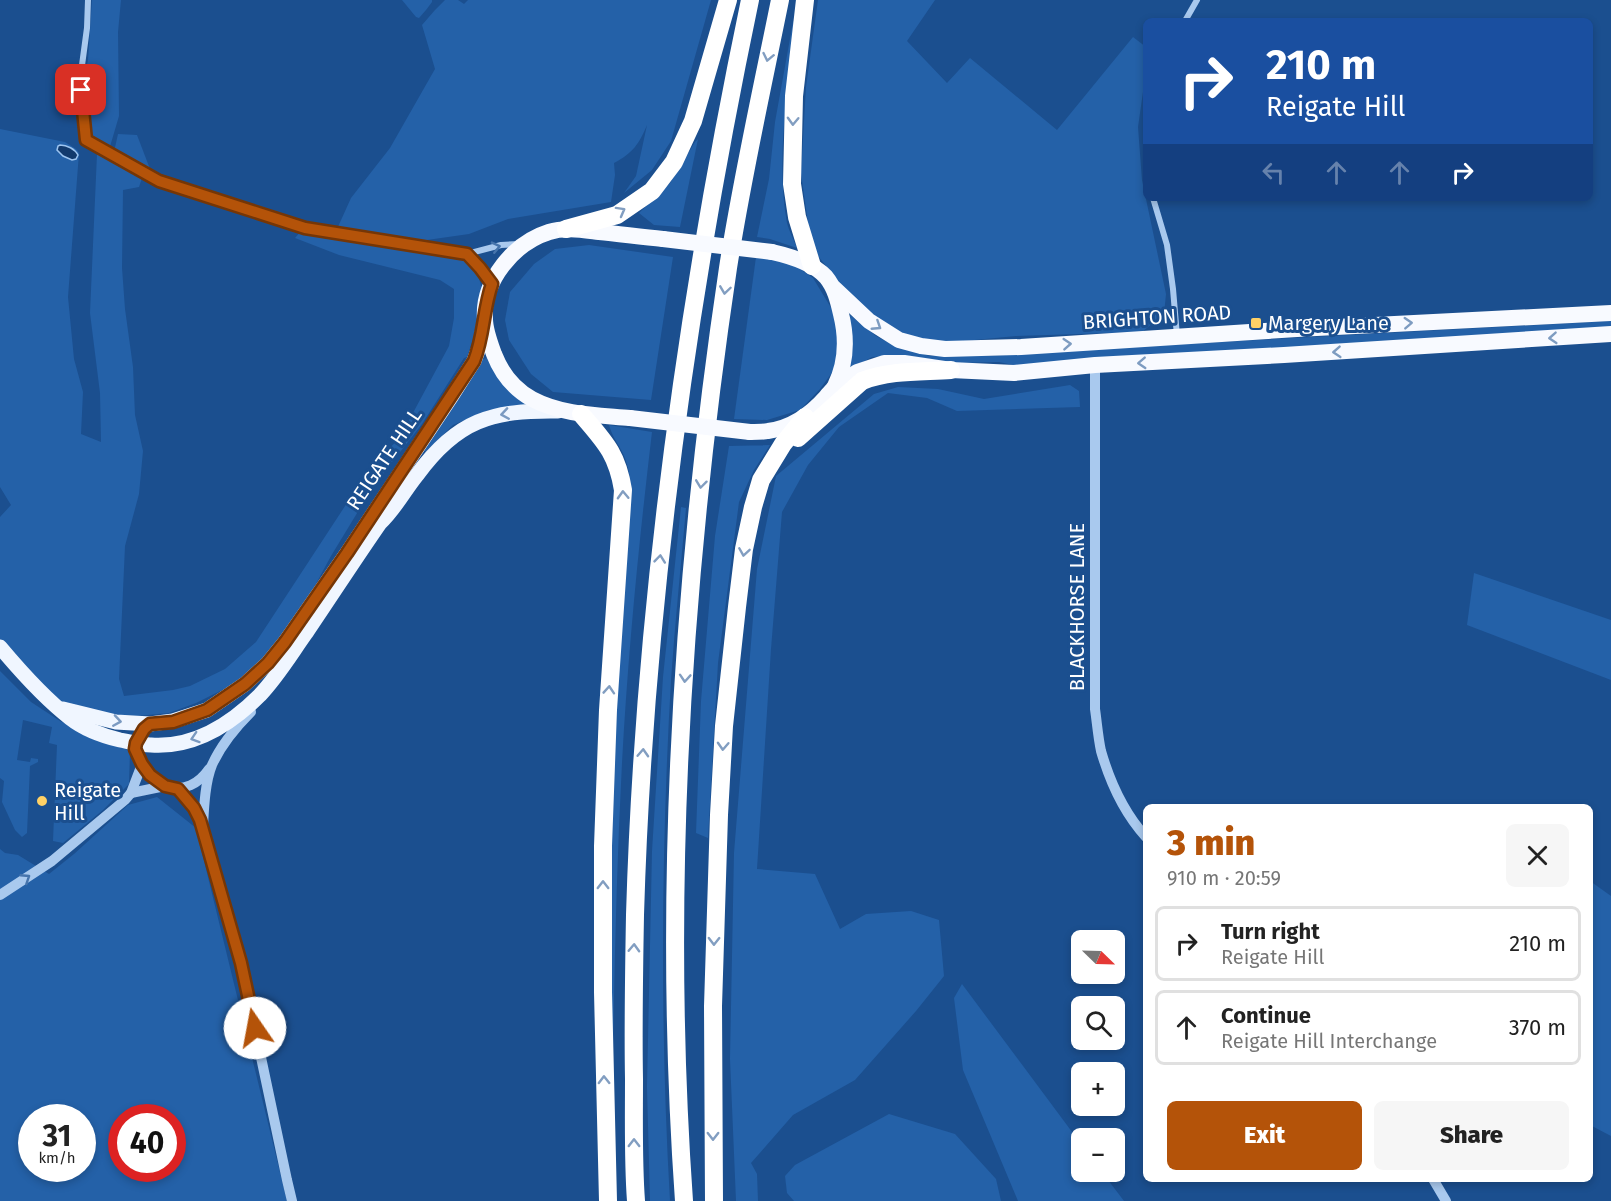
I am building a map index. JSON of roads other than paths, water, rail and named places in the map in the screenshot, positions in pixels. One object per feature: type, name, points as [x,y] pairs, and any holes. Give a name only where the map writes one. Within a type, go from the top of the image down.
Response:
[{"type":"highway","points":[[728,0],[693,121],[674,162],[652,191],[617,215],[549,232],[525,244],[500,269],[486,301],[484,319],[497,361],[513,384],[532,399],[572,412],[750,432],[777,429],[805,417]]},
{"type":"highway","points":[[636,1201],[634,944],[643,739],[651,644],[667,493],[698,272],[750,0]]},
{"type":"highway","points":[[684,1201],[675,977],[677,842],[688,625],[711,392],[729,265],[755,120],[780,0]]},
{"type":"highway","points":[[805,0],[794,96],[792,184],[797,217],[812,266]]},
{"type":"highway","points":[[566,229],[772,252],[812,266]]},
{"type":"highway","name":"BRIGHTON ROAD","points":[[812,266],[824,275],[834,288],[869,321],[898,340],[945,349],[1611,313]]},
{"type":"highway","points":[[834,288],[845,334],[845,351],[835,387]]},
{"type":"highway","points":[[714,1201],[713,1006],[719,815],[724,726],[744,549],[761,480],[783,444],[805,417],[835,387],[856,372],[884,363],[904,363],[951,370],[1014,373],[1095,365],[1611,334]]},
{"type":"highway","points":[[775,458],[862,381],[886,375],[951,370]]},
{"type":"highway","points":[[572,412],[610,450],[621,474],[623,490],[608,710],[603,846],[603,992],[608,1201]]},
{"type":"main road","name":"REIGATE HILL","points":[[60,708],[116,722],[150,724],[173,722],[207,710],[245,684],[268,663],[347,553],[474,361],[480,345],[484,319]]},
{"type":"main road","name":"REIGATE HILL","points":[[0,647],[23,675],[71,719],[91,730],[136,743],[162,745],[190,741],[209,734],[241,712],[273,680],[380,523],[390,514],[417,474],[441,447],[456,434],[480,420],[500,414],[530,411],[572,412]]},
{"type":"street","points":[[88,0],[80,80],[86,140],[159,181],[305,228],[467,254],[501,245],[525,244]]},
{"type":"street","points":[[1187,18],[1197,0]]},
{"type":"street","points":[[1154,201],[1167,245],[1177,337]]},
{"type":"street","points":[[467,254],[492,284]]},
{"type":"street","name":"BLACKHORSE LANE","points":[[1095,365],[1095,709],[1101,749],[1114,788],[1134,825],[1143,834]]},
{"type":"street","points":[[131,792],[165,786],[185,788],[203,778],[230,736],[273,688],[299,654],[381,532],[390,514]]},
{"type":"street","points":[[150,724],[144,729],[135,749],[150,775],[165,786]]},
{"type":"street","points":[[0,895],[52,861],[125,800],[131,792],[142,764]]},
{"type":"street","points":[[203,826],[211,766]]},
{"type":"street","points":[[178,789],[194,808],[203,826],[241,963],[292,1201]]},
{"type":"street","points":[[1435,1182],[1446,1201]]},
{"type":"place","name":"Margery Lane","points":[[1256,323]]},
{"type":"place","name":"Reigate Hill","points":[[42,801]]}]
